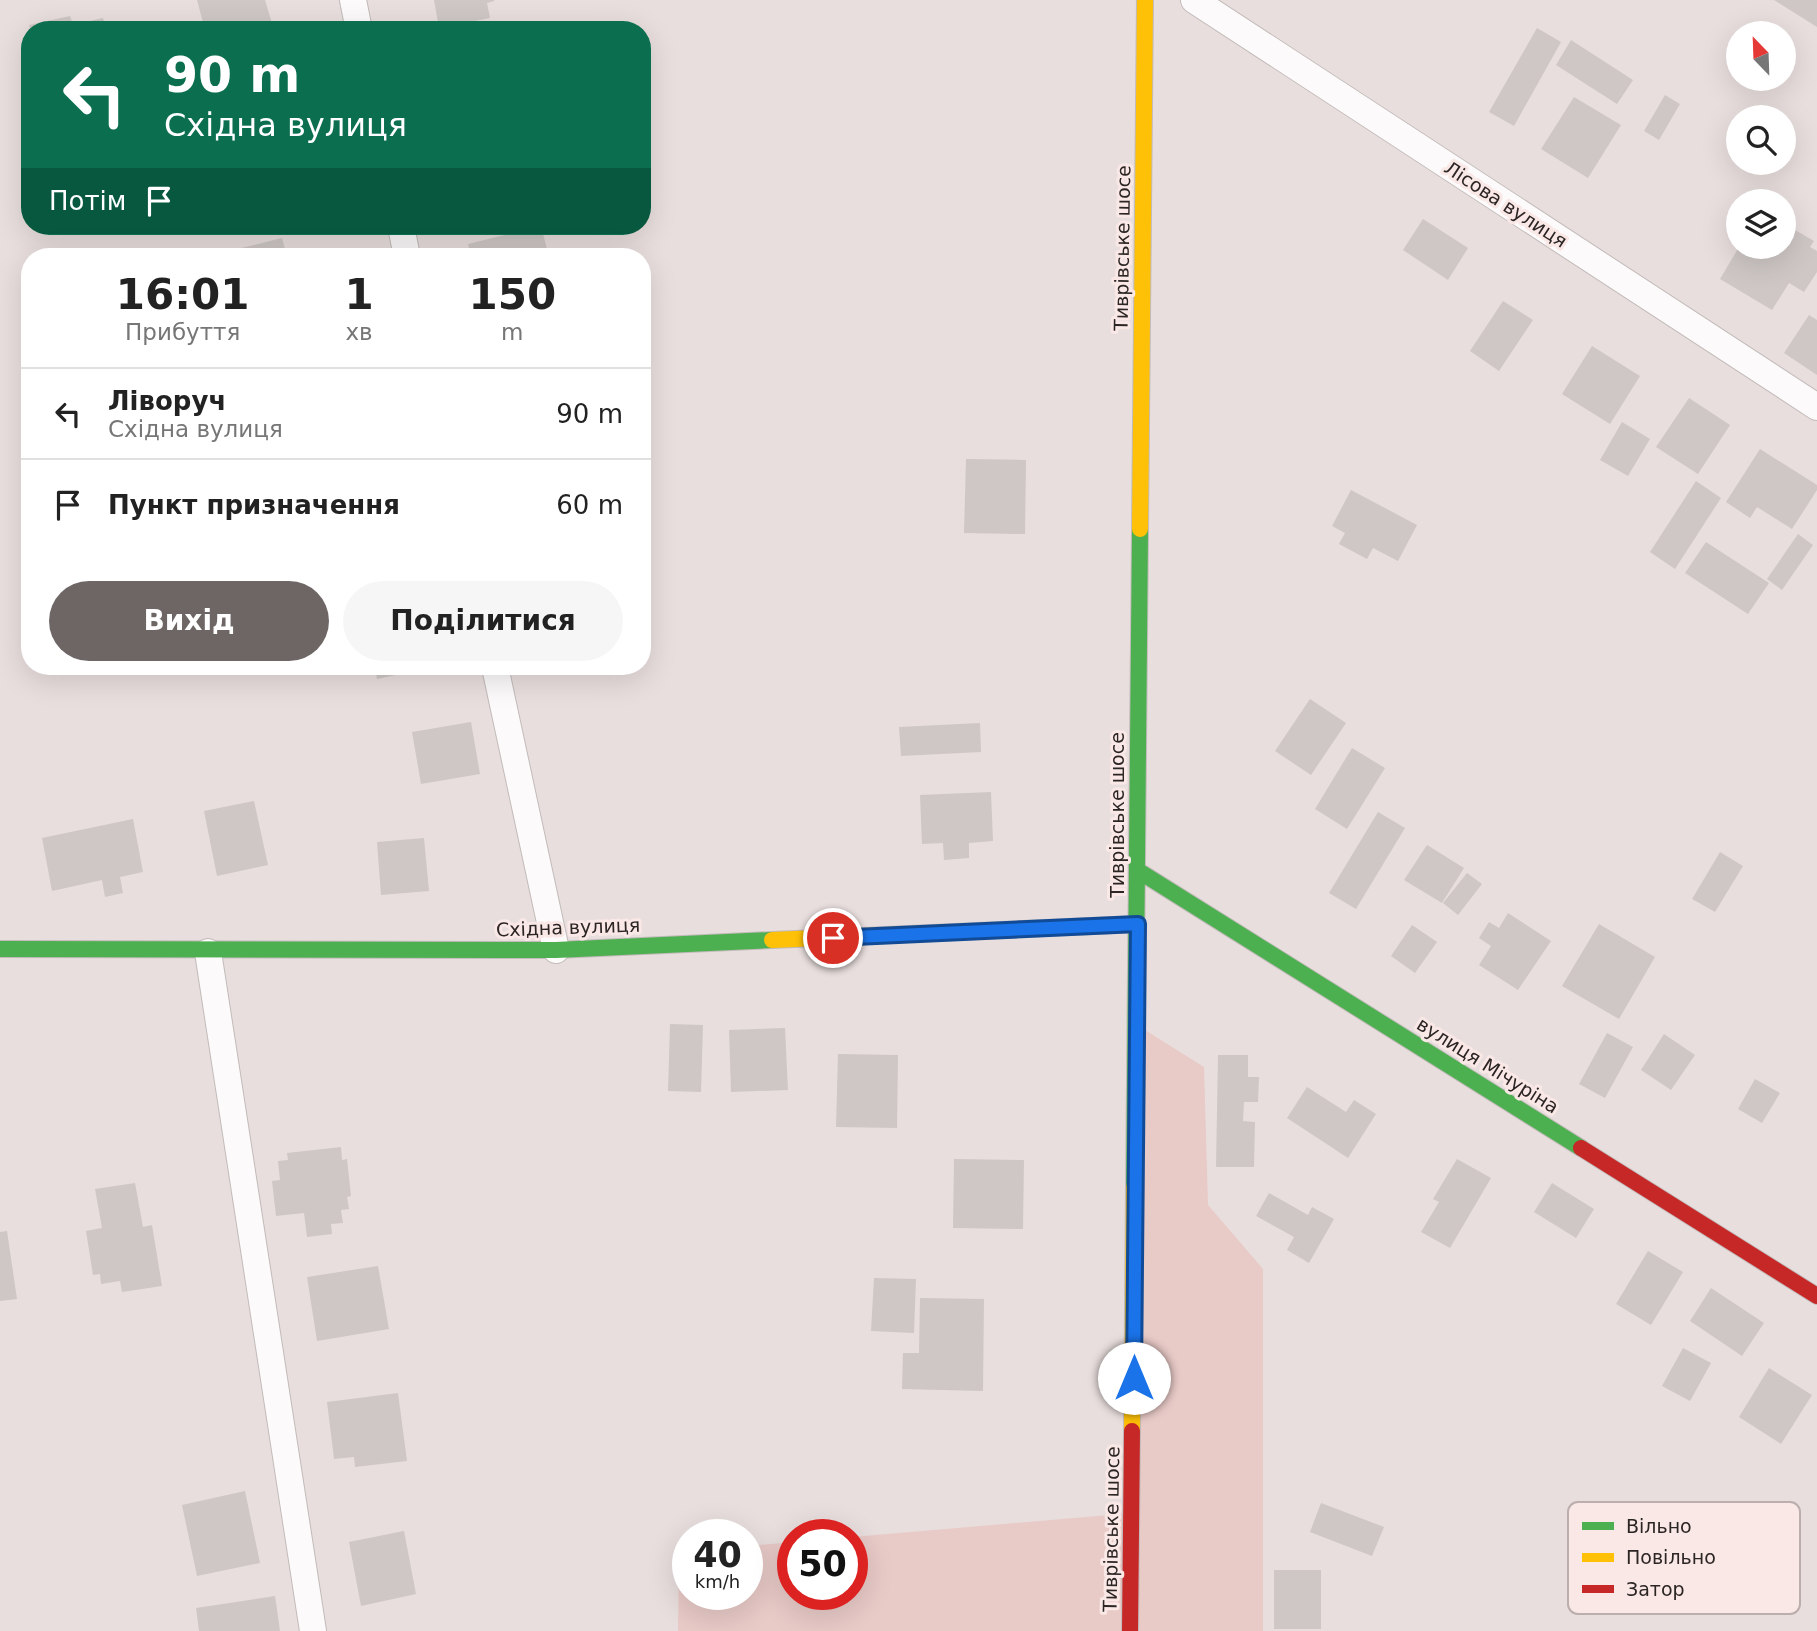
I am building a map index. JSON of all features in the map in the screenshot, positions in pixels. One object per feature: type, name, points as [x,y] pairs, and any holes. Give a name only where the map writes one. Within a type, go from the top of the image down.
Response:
[{"type":"street","points":[[352,0],[357,21]]},
{"type":"street","name":"Тиврівське шосе","points":[[1130,1631],[1145,0]]},
{"type":"street","name":"Лісова вулиця","points":[[1194,0],[1817,407]]},
{"type":"street","points":[[497,675],[556,950]]},
{"type":"street","name":"вулиця Мічуріна","points":[[1137,870],[1817,1296]]},
{"type":"street","name":"Східна вулиця","points":[[0,949],[208,952],[556,950],[1138,924]]},
{"type":"street","points":[[208,952],[313,1631]]},
{"type":"shaded area","points":[[1137,1025],[1204,1067],[1208,1205],[1263,1269],[1263,1631],[678,1631],[678,1610],[763,1610],[763,1545],[777,1543],[777,1610],[868,1610],[868,1536],[1133,1513]]},
{"type":"building","points":[[197,0],[265,0],[271,21],[203,21]]},
{"type":"building","points":[[434,0],[494,0],[487,3],[490,18],[475,21],[438,21]]},
{"type":"building","points":[[1774,0],[1817,0],[1817,27]]},
{"type":"building","points":[[70,16],[72,21],[47,21]]},
{"type":"building","points":[[1537,28],[1561,42],[1514,126],[1489,112]]},
{"type":"building","points":[[1571,40],[1633,80],[1617,104],[1556,65]]},
{"type":"building","points":[[1665,95],[1680,104],[1659,140],[1644,131]]},
{"type":"building","points":[[1574,97],[1621,125],[1588,178],[1541,149]]},
{"type":"building","points":[[1423,219],[1468,248],[1448,280],[1403,250]]},
{"type":"building","points":[[1796,231],[1814,241],[1810,247],[1817,251],[1817,272],[1804,292],[1789,283],[1772,310],[1720,279],[1732,259],[1796,259]]},
{"type":"building","points":[[504,235],[543,235],[547,248],[469,248],[468,244]]},
{"type":"building","points":[[282,238],[285,248],[241,248]]},
{"type":"building","points":[[1503,301],[1533,320],[1499,371],[1470,351]]},
{"type":"building","points":[[1809,315],[1817,320],[1817,375],[1784,353]]},
{"type":"building","points":[[1592,346],[1640,376],[1610,424],[1562,394]]},
{"type":"building","points":[[1689,398],[1730,425],[1698,474],[1656,447]]},
{"type":"building","points":[[1622,422],[1650,439],[1628,476],[1600,460]]},
{"type":"building","points":[[1760,449],[1817,485],[1817,490],[1792,529],[1757,507],[1750,518],[1726,502]]},
{"type":"building","points":[[966,459],[1026,460],[1025,534],[964,533]]},
{"type":"building","points":[[1696,481],[1721,498],[1675,569],[1650,552]]},
{"type":"building","points":[[1351,490],[1417,525],[1398,561],[1373,548],[1367,559],[1339,544],[1345,533],[1332,526]]},
{"type":"building","points":[[1798,534],[1813,545],[1782,590],[1767,579]]},
{"type":"building","points":[[1706,542],[1769,583],[1748,614],[1685,573]]},
{"type":"building","points":[[376,675],[396,675],[377,679]]},
{"type":"building","points":[[1310,699],[1346,723],[1311,775],[1275,751]]},
{"type":"building","points":[[471,722],[480,774],[421,784],[412,732]]},
{"type":"building","points":[[980,723],[981,752],[901,756],[899,727]]},
{"type":"building","points":[[1352,748],[1385,768],[1347,829],[1315,809]]},
{"type":"building","points":[[991,792],[993,841],[969,843],[969,858],[944,860],[943,843],[922,844],[920,795]]},
{"type":"building","points":[[254,801],[268,865],[217,876],[204,811]]},
{"type":"building","points":[[1378,812],[1405,828],[1356,909],[1329,893]]},
{"type":"building","points":[[133,819],[143,872],[120,877],[123,893],[105,897],[102,880],[52,891],[42,838]]},
{"type":"building","points":[[424,838],[429,891],[381,895],[377,842]]},
{"type":"building","points":[[1427,845],[1464,868],[1442,903],[1404,880]]},
{"type":"building","points":[[1720,852],[1743,866],[1715,912],[1692,899]]},
{"type":"building","points":[[1467,873],[1482,884],[1458,915],[1443,903]]},
{"type":"building","points":[[1508,913],[1551,941],[1518,990],[1479,965],[1491,946],[1479,938],[1489,922],[1499,928]]},
{"type":"building","points":[[1599,924],[1655,957],[1619,1019],[1562,986]]},
{"type":"building","points":[[1412,925],[1437,942],[1415,973],[1391,956]]},
{"type":"building","points":[[670,1024],[703,1025],[701,1092],[668,1091]]},
{"type":"building","points":[[785,1028],[788,1090],[731,1092],[729,1030]]},
{"type":"building","points":[[1607,1033],[1633,1047],[1605,1098],[1579,1084]]},
{"type":"building","points":[[1664,1034],[1695,1055],[1671,1090],[1641,1070]]},
{"type":"building","points":[[838,1054],[898,1055],[897,1128],[836,1127]]},
{"type":"building","points":[[1218,1055],[1248,1055],[1248,1077],[1259,1077],[1258,1102],[1244,1102],[1243,1121],[1255,1122],[1254,1167],[1216,1167]]},
{"type":"building","points":[[1755,1079],[1780,1093],[1762,1123],[1738,1109]]},
{"type":"building","points":[[1307,1087],[1346,1112],[1354,1100],[1376,1114],[1348,1158],[1287,1118]]},
{"type":"building","points":[[341,1147],[342,1160],[347,1159],[351,1196],[347,1197],[349,1209],[341,1210],[343,1223],[331,1224],[332,1234],[307,1237],[304,1213],[276,1216],[272,1181],[280,1180],[278,1161],[288,1160],[287,1153]]},
{"type":"building","points":[[954,1159],[1024,1160],[1023,1229],[953,1228]]},
{"type":"building","points":[[1457,1159],[1491,1178],[1450,1248],[1421,1232],[1439,1202],[1433,1199]]},
{"type":"building","points":[[135,1183],[143,1227],[152,1225],[162,1286],[122,1292],[120,1281],[101,1284],[100,1274],[93,1275],[86,1231],[102,1228],[95,1189]]},
{"type":"building","points":[[1552,1183],[1594,1209],[1576,1238],[1534,1212]]},
{"type":"building","points":[[1269,1193],[1308,1215],[1312,1207],[1334,1219],[1309,1263],[1287,1250],[1294,1237],[1256,1216]]},
{"type":"building","points":[[7,1231],[17,1299],[0,1301],[0,1232]]},
{"type":"building","points":[[1648,1251],[1683,1272],[1651,1325],[1616,1304]]},
{"type":"building","points":[[378,1266],[389,1329],[317,1341],[307,1277]]},
{"type":"building","points":[[874,1278],[916,1279],[914,1333],[871,1331]]},
{"type":"building","points":[[1711,1288],[1764,1323],[1742,1356],[1690,1321]]},
{"type":"building","points":[[920,1298],[984,1299],[983,1391],[902,1389],[903,1353],[919,1353]]},
{"type":"building","points":[[1683,1348],[1711,1363],[1690,1401],[1662,1386]]},
{"type":"building","points":[[1769,1368],[1812,1395],[1781,1444],[1739,1417]]},
{"type":"building","points":[[398,1393],[407,1461],[355,1467],[354,1457],[334,1459],[327,1402]]},
{"type":"building","points":[[245,1491],[260,1563],[197,1576],[182,1505]]},
{"type":"building","points":[[1321,1503],[1384,1527],[1372,1556],[1310,1532]]},
{"type":"building","points":[[404,1531],[416,1594],[361,1606],[349,1542]]},
{"type":"building","points":[[1274,1570],[1321,1570],[1321,1629],[1274,1629]]},
{"type":"building","points":[[275,1596],[280,1631],[199,1631],[196,1608]]},
{"type":"traffic: fast","points":[[1134,1188],[1140,529]]},
{"type":"traffic: fast","points":[[1137,870],[1581,1148]]},
{"type":"traffic: fast","points":[[0,949],[556,950],[772,940]]},
{"type":"traffic: slow","points":[[1140,529],[1145,0]]},
{"type":"traffic: slow","points":[[772,940],[1137,924]]},
{"type":"traffic: slow","points":[[1132,1431],[1134,1188]]},
{"type":"traffic: jam","points":[[1581,1148],[1817,1296]]},
{"type":"traffic: jam","points":[[1130,1631],[1132,1431]]},
{"type":"route","points":[[833,938],[1138,924],[1134,1378]]}]
